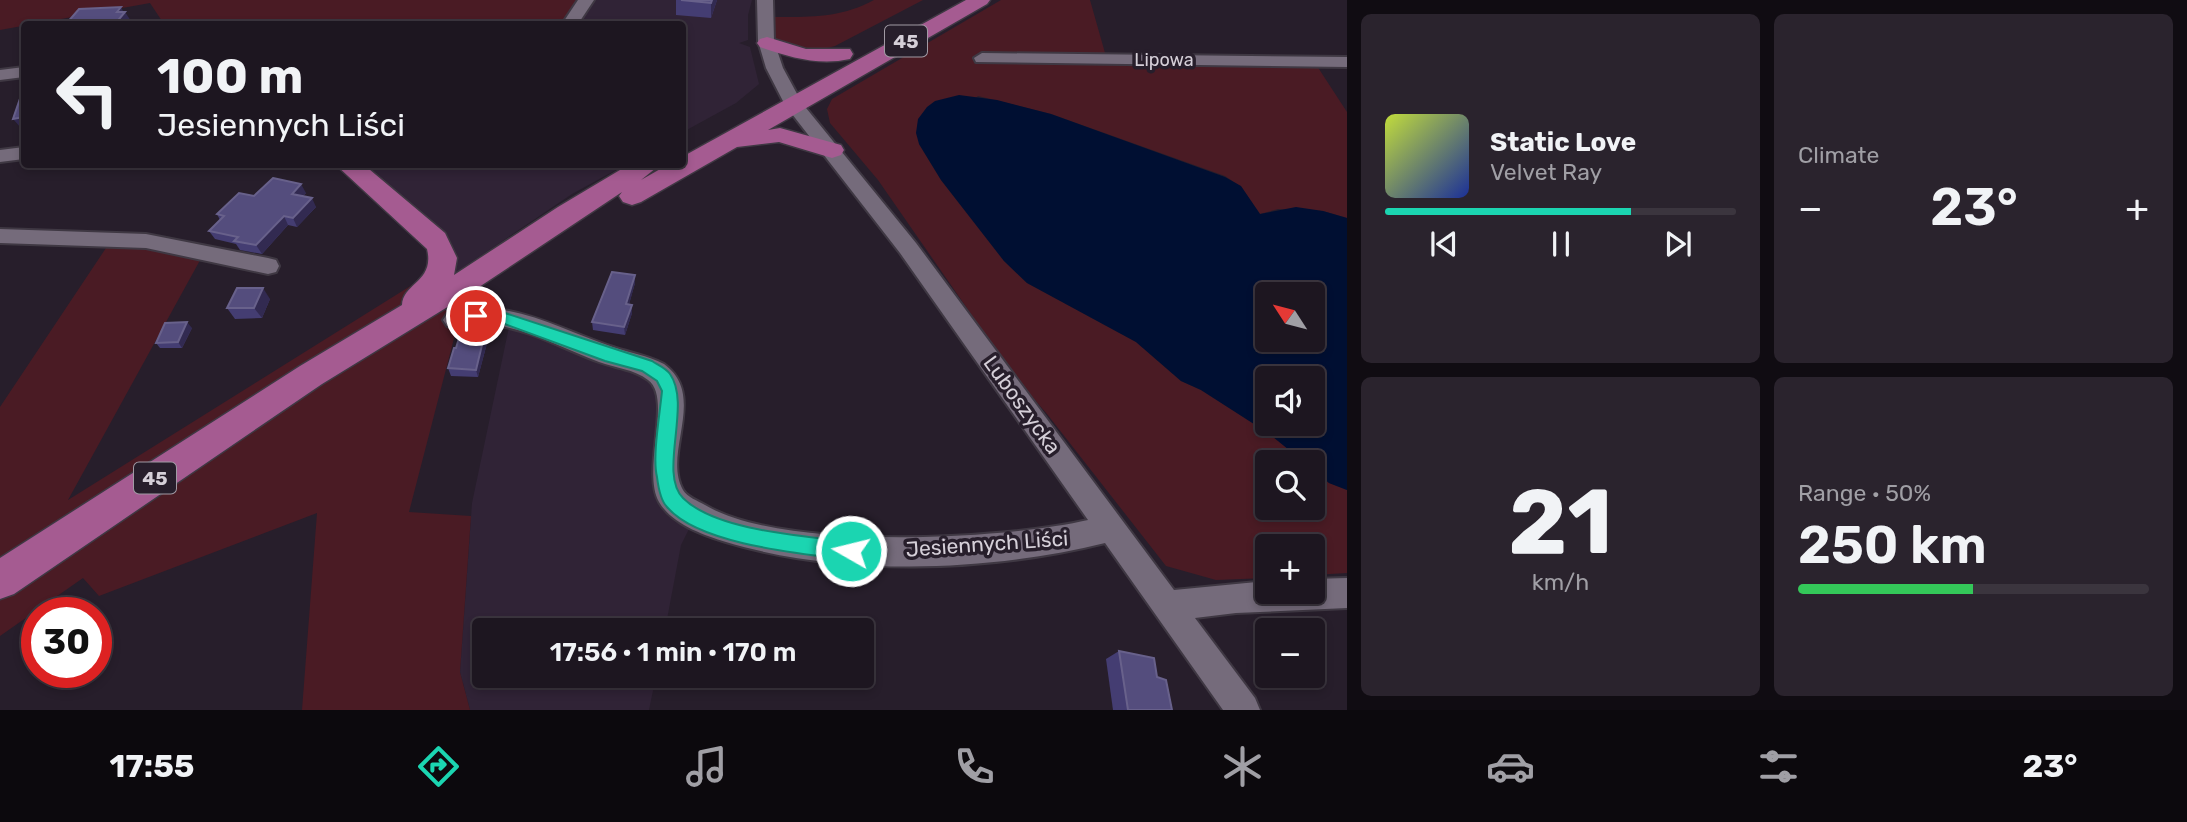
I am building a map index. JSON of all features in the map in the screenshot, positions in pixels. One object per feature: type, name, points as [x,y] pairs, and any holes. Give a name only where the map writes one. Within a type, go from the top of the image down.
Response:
[{"type":"main road","name":"45","points":[[686,164],[721,144],[858,46],[944,0]]},
{"type":"main road","name":"45","points":[[686,143],[789,96],[833,84],[980,0]]},
{"type":"main road","points":[[767,43],[805,55],[858,46]]},
{"type":"main road","points":[[816,130],[820,109],[833,84]]},
{"type":"main road","points":[[721,144],[780,135],[832,150]]},
{"type":"main road","points":[[352,168],[435,240],[443,251],[444,265],[436,281],[398,321]]},
{"type":"main road","name":"45","points":[[0,580],[398,321],[457,287],[567,213],[642,168]]},
{"type":"main road","name":"45","points":[[457,287],[574,230],[680,168]]},
{"type":"street","points":[[572,21],[586,0]]},
{"type":"street","points":[[765,0],[761,23],[789,96]]},
{"type":"street","name":"Lipowa","points":[[982,58],[1347,62]]},
{"type":"street","points":[[0,75],[21,72]]},
{"type":"street","name":"Luboszycka","points":[[789,96],[908,248],[1243,710]]},
{"type":"street","points":[[0,156],[21,153]]},
{"type":"street","points":[[0,236],[146,241],[268,266]]},
{"type":"street","name":"Jesiennych Liści","points":[[455,320],[476,316],[502,317],[647,366],[663,376],[670,391],[665,474],[673,501],[695,517],[718,527],[776,541],[851,551],[914,551],[1040,542],[1077,538],[1111,528]]},
{"type":"street","points":[[1168,606],[1236,598],[1347,593]]},
{"type":"shaded area","points":[[0,0],[586,0],[572,21],[162,21],[150,3],[50,21],[21,21],[21,26],[0,30]]},
{"type":"shaded area","points":[[586,0],[752,0],[748,15],[748,40],[739,43],[750,47],[759,84],[736,103],[686,130],[686,21],[572,21]]},
{"type":"shaded area","points":[[874,0],[923,0],[827,48],[805,49],[783,44],[775,41],[769,31],[768,17],[835,14]]},
{"type":"shaded area","points":[[1001,0],[1090,0],[1107,60],[1317,66],[1347,112],[1347,218],[1323,211],[1278,209],[1260,214],[1241,187],[1225,176],[1051,114],[978,96],[919,144],[941,180],[1004,261],[1027,283],[1136,342],[1181,381],[1201,390],[1255,425],[1255,436],[1272,436],[1289,450],[1255,450],[1255,520],[1325,520],[1325,480],[1347,490],[1347,573],[1325,574],[1325,534],[1255,534],[1255,578],[1216,580],[1166,566],[1014,376],[878,180],[830,123],[827,109],[832,99]]},
{"type":"shaded area","points":[[350,168],[620,168],[572,194],[427,292],[444,265]]},
{"type":"shaded area","points":[[112,239],[204,253],[68,500],[444,265],[427,292],[455,320],[459,319],[409,512],[471,516],[460,672],[470,710],[302,710],[317,513],[99,596],[83,578],[56,597],[21,597],[21,621],[0,636],[0,407]]},
{"type":"shaded area","points":[[509,327],[663,376],[665,474],[695,517],[681,545],[667,618],[472,618],[472,688],[654,688],[649,710],[470,710],[460,672],[472,503]]},
{"type":"water","points":[[959,95],[997,100],[1051,114],[1225,177],[1241,186],[1260,214],[1296,207],[1347,218],[1347,490],[1325,480],[1325,450],[1289,450],[1272,436],[1325,436],[1325,366],[1255,366],[1255,425],[1201,390],[1181,381],[1136,342],[1027,283],[1004,261],[941,180],[919,144],[916,133],[918,119],[935,101]]},
{"type":"building","points":[[681,0],[712,0],[711,3]]},
{"type":"building","points":[[121,7],[117,12],[125,12],[118,21],[69,21],[79,9]]},
{"type":"building","points":[[21,96],[21,118],[13,119]]},
{"type":"building","points":[[273,178],[301,184],[292,194],[312,198],[293,218],[284,216],[256,245],[234,241],[238,237],[209,231],[224,216],[217,214],[239,193],[254,196]]},
{"type":"building","points":[[612,272],[635,275],[626,304],[632,305],[624,327],[592,322]]},
{"type":"building","points":[[237,288],[263,288],[254,308],[227,308]]},
{"type":"building","points":[[488,320],[476,370],[448,368],[464,322]]},
{"type":"building","points":[[187,322],[178,342],[156,343],[165,323]]},
{"type":"building","points":[[1119,651],[1154,658],[1157,677],[1166,680],[1172,710],[1128,710]]},
{"type":"route","points":[[476,316],[502,317],[647,366],[663,376],[670,391],[665,474],[673,501],[695,517],[718,527],[776,541],[851,551]]}]
